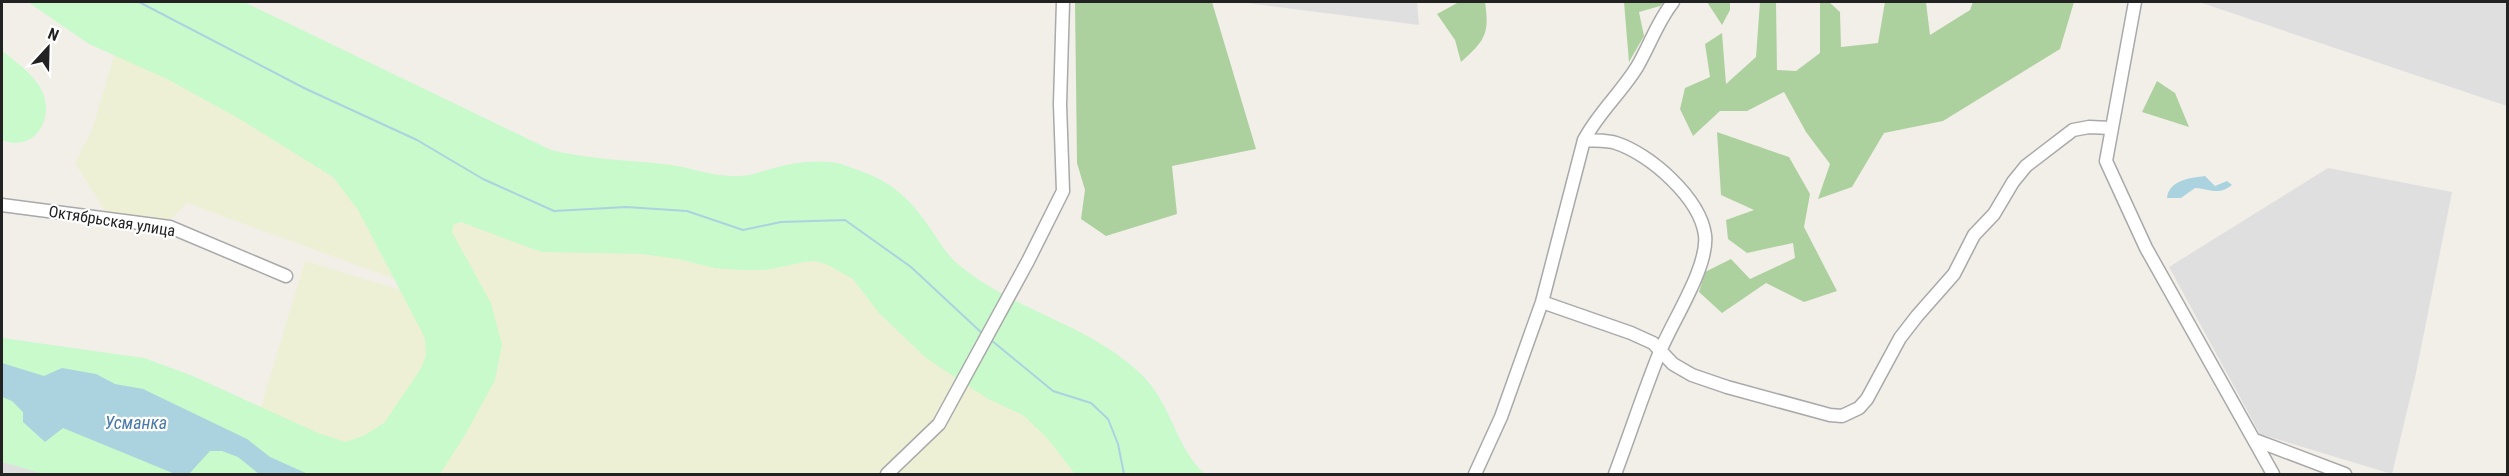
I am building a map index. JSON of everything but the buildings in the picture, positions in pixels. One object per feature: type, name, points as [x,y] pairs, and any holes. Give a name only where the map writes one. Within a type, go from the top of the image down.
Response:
[{"type":"street","points":[[887,474],[939,424],[1028,261],[1063,191],[1060,104],[1063,2]]},
{"type":"street","points":[[1475,474],[1501,417],[1542,302],[1584,140],[1591,126],[1636,68],[1660,19],[1674,2]]},
{"type":"street","points":[[2136,2],[2106,161],[2134,224],[2272,474]]},
{"type":"street","points":[[1542,302],[1653,343],[1673,364],[1692,375],[1727,387],[1830,415],[1842,416],[1859,408],[1867,399],[1900,338],[1954,274],[1974,235],[1994,214],[2013,182],[2026,166],[2073,130],[2089,127],[2111,128]]},
{"type":"street","points":[[1584,140],[1614,142],[1639,152],[1670,176],[1698,216],[1705,236],[1703,260],[1660,352],[1615,474]]},
{"type":"street","name":"Октябрьская улица","points":[[2,205],[170,227],[286,276]]},
{"type":"street","points":[[2255,440],[2345,474]]},
{"type":"shaded area","points":[[1239,2],[1417,2],[1419,25]]},
{"type":"shaded area","points":[[2199,2],[2507,2],[2507,106]]},
{"type":"shaded area","points":[[2328,168],[2452,192],[2416,373],[2392,474],[2260,434],[2169,267]]},
{"type":"shaded area","points":[[2,453],[95,474],[2,474]]},
{"type":"green space","points":[[28,2],[244,2],[551,150],[596,158],[672,165],[730,176],[748,175],[790,164],[813,162],[840,164],[871,175],[891,186],[907,200],[958,264],[1003,294],[1100,343],[1143,376],[1161,401],[1187,452],[1205,474],[1075,474],[1047,438],[1023,415],[988,399],[926,358],[879,313],[853,279],[826,264],[815,261],[766,270],[742,270],[714,268],[678,259],[642,254],[541,252],[461,222],[453,225],[452,232],[491,303],[502,345],[495,380],[465,435],[440,474],[44,474],[2,462],[2,338],[144,358],[193,376],[318,433],[346,442],[365,435],[384,423],[420,370],[426,356],[425,338],[358,210],[333,177],[238,118],[167,79],[89,44]]},
{"type":"green space","points":[[1075,2],[1212,2],[1256,149],[1172,166],[1177,214],[1106,236],[1081,219],[1085,190],[1077,163]]},
{"type":"green space","points":[[1459,2],[1485,2],[1487,22],[1484,36],[1461,62],[1455,40],[1437,14]]},
{"type":"green space","points":[[1624,2],[1664,2],[1660,6],[1639,12],[1644,36],[1629,62]]},
{"type":"green space","points":[[1707,2],[1730,2],[1730,10],[1722,25]]},
{"type":"green space","points":[[1760,2],[1776,2],[1777,70],[1796,71],[1820,53],[1820,2],[1829,2],[1840,12],[1841,47],[1878,43],[1885,2],[1926,2],[1930,35],[1970,10],[1973,2],[2074,2],[2060,49],[1943,121],[1884,133],[1852,187],[1818,199],[1830,164],[1806,132],[1784,92],[1747,111],[1720,111],[1693,136],[1680,109],[1685,88],[1710,77],[1705,44],[1722,33],[1726,84],[1756,57]]},
{"type":"green space","points":[[135,37],[370,155],[408,284],[187,203],[171,219],[107,214],[75,163],[92,130],[114,56]]},
{"type":"green space","points":[[2,51],[34,79],[42,91],[45,102],[46,112],[39,131],[24,142],[13,143],[2,140]]},
{"type":"green space","points":[[2157,81],[2175,93],[2189,127],[2142,112]]},
{"type":"green space","points":[[1717,132],[1789,157],[1810,194],[1804,227],[1837,291],[1804,302],[1766,283],[1722,313],[1699,292],[1705,272],[1731,259],[1750,279],[1795,258],[1793,243],[1747,253],[1728,239],[1726,220],[1754,210],[1721,195]]},
{"type":"green space","points":[[398,183],[804,239],[1087,429],[1079,474],[394,474],[482,358]]},
{"type":"green space","points":[[305,261],[424,297],[456,331],[366,470],[257,420]]},
{"type":"water","points":[[2205,176],[2215,186],[2227,181],[2232,185],[2218,191],[2195,188],[2181,198],[2167,198],[2172,187],[2181,181]]},
{"type":"water","name":"Усманка","points":[[2,363],[44,376],[62,368],[96,374],[115,384],[143,389],[247,439],[270,457],[308,474],[259,474],[238,457],[222,451],[210,451],[189,474],[175,474],[63,428],[45,442],[23,422],[23,412],[12,401],[2,397]]},
{"type":"waterway","points":[[139,2],[304,88],[417,140],[483,179],[554,211],[626,207],[687,211],[743,230],[781,222],[845,220],[911,267],[984,335]]},
{"type":"waterway","points":[[991,340],[1053,391],[1091,403],[1108,419],[1118,444],[1124,474]]}]
